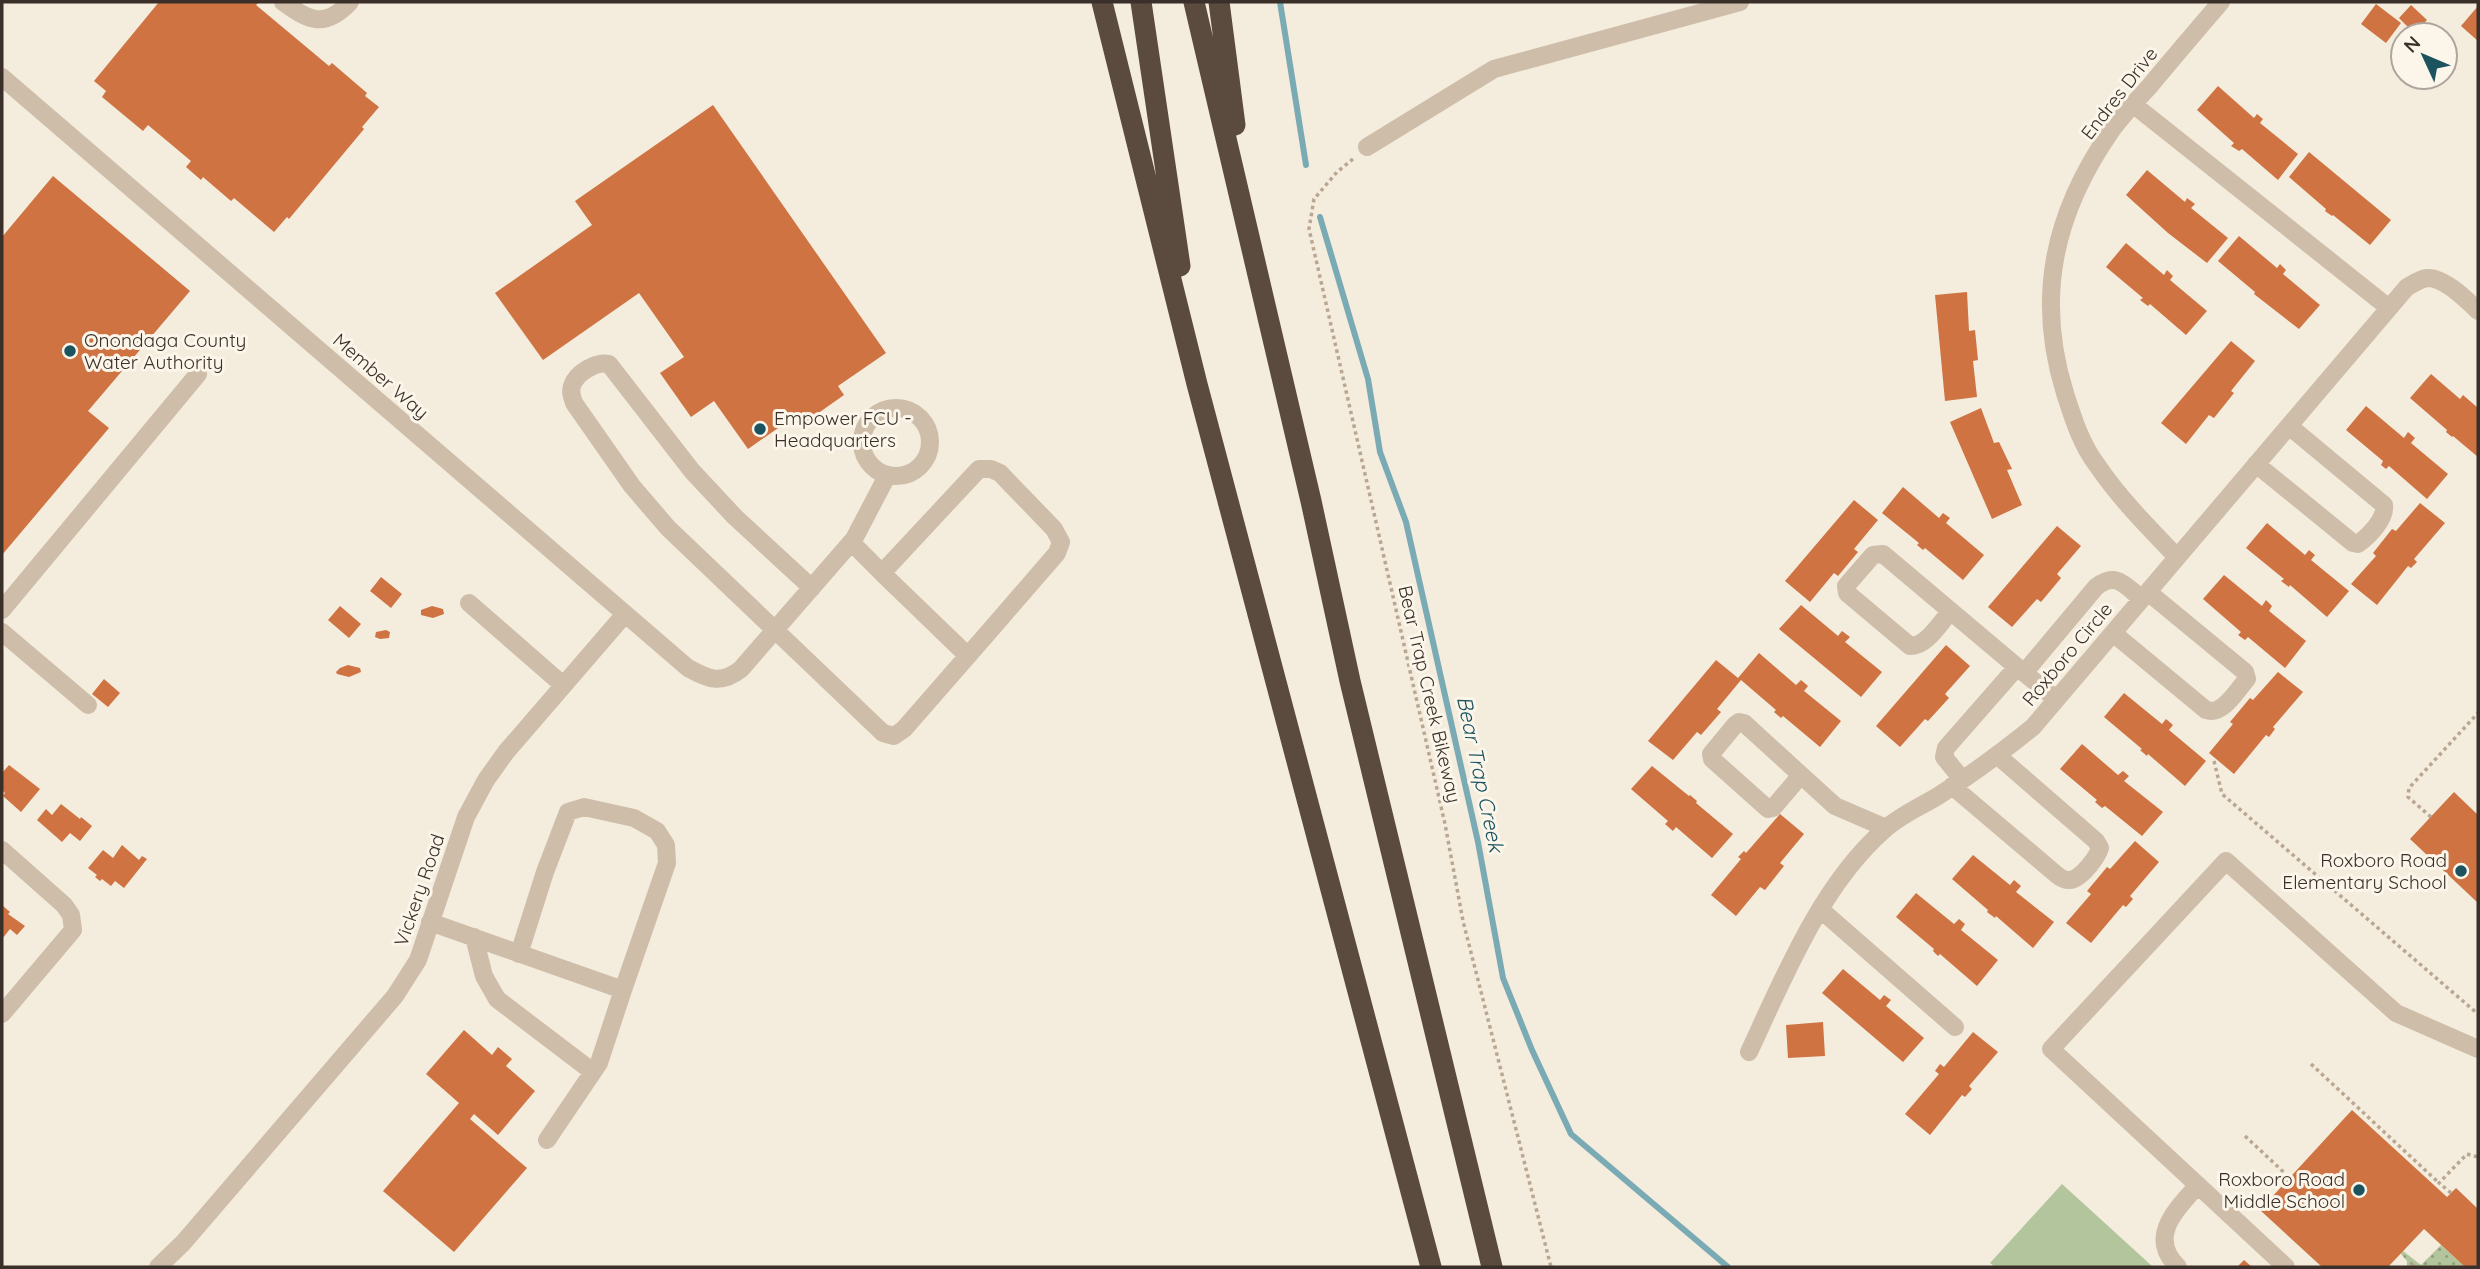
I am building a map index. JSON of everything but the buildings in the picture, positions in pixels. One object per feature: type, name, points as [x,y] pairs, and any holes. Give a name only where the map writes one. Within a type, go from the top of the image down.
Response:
[{"type":"highway","points":[[1102,2],[1197,384],[1431,1267]]},
{"type":"highway","points":[[1141,2],[1197,384]]},
{"type":"highway","points":[[1194,2],[1311,501],[1356,708],[1492,1267]]},
{"type":"highway","points":[[1219,2],[1249,238]]},
{"type":"street","points":[[283,2],[302,16],[320,20],[334,16],[350,2]]},
{"type":"street","points":[[1367,148],[1494,69],[1740,2]]},
{"type":"street","name":"Endres Drive","points":[[2177,557],[2129,507],[2095,464],[2074,424],[2056,364],[2051,319],[2054,254],[2061,227],[2082,177],[2112,131],[2221,2]]},
{"type":"street","name":"Member Way","points":[[2,76],[688,668],[709,679],[726,678],[741,669],[776,630]]},
{"type":"street","points":[[2134,105],[2389,309]]},
{"type":"street","name":"Roxboro Circle","points":[[1749,1052],[1786,972],[1821,911],[1863,850],[1886,828],[1997,756],[2033,727],[2407,287],[2425,278],[2433,279],[2453,288],[2478,310]]},
{"type":"street","points":[[812,588],[735,517],[692,471],[609,364],[597,363],[578,376],[572,383],[570,393],[574,403],[632,486],[668,528],[883,733],[894,736],[904,729],[1058,553],[1061,542],[1054,529],[1000,473],[991,469],[979,470],[882,573]]},
{"type":"street","points":[[2,610],[198,374]]},
{"type":"street","points":[[2256,464],[2353,543],[2363,541],[2383,516],[2384,505],[2289,426]]},
{"type":"street","points":[[776,630],[851,542],[887,476]]},
{"type":"street","points":[[851,542],[968,656]]},
{"type":"street","points":[[1951,611],[1923,643],[1917,647],[1909,646],[1847,593],[1846,586],[1874,555],[1883,554],[2056,699]]},
{"type":"street","points":[[1997,756],[2096,841],[2100,848],[2098,856],[2074,879],[2064,880],[2057,875],[1956,782],[1944,757],[1946,748],[2096,587],[2106,580],[2117,580],[2145,596],[2245,672],[2247,678],[2220,710],[2206,710],[2113,633]]},
{"type":"street","points":[[469,603],[563,685]]},
{"type":"street","name":"Vickery Road","points":[[158,1267],[183,1243],[395,996],[418,960],[466,817],[486,780],[506,752],[625,614]]},
{"type":"street","points":[[2,632],[88,705]]},
{"type":"street","points":[[1801,775],[1773,808],[1768,809],[1712,759],[1711,754],[1735,725],[1744,723],[1835,806],[1886,828]]},
{"type":"street","points":[[519,954],[545,872],[568,812],[584,807],[634,818],[657,831],[666,845],[667,863],[599,1063],[547,1140]]},
{"type":"street","points":[[2,850],[64,905],[71,915],[73,930],[2,1014]]},
{"type":"street","points":[[2286,1267],[2051,1049],[2226,861],[2396,1013],[2478,1049]]},
{"type":"street","points":[[1821,911],[1955,1027]]},
{"type":"street","points":[[430,922],[623,990]]},
{"type":"street","points":[[474,937],[484,976],[497,999],[593,1072]]},
{"type":"street","points":[[2178,1267],[2171,1261],[2165,1248],[2164,1237],[2168,1224],[2198,1185]]},
{"type":"path","name":"Bear Trap Creek Bikeway","points":[[1367,148],[1337,172],[1314,200],[1309,229],[1445,824],[1463,921],[1551,1267]]},
{"type":"path","points":[[2431,817],[2408,797],[2409,788],[2478,713]]},
{"type":"path","points":[[2214,761],[2222,794],[2478,1014]]},
{"type":"path","points":[[2311,1064],[2451,1193]]},
{"type":"path","points":[[2245,1136],[2290,1178]]},
{"type":"path","points":[[2439,1183],[2467,1154],[2478,1157]]},
{"type":"path","points":[[2413,1267],[2414,1261]]},
{"type":"green space","points":[[2062,1184],[2153,1267],[1995,1267],[1990,1263]]},
{"type":"green space","points":[[2441,1245],[2465,1267],[2407,1267],[2407,1261],[2401,1254],[2403,1251],[2421,1265]]},
{"type":"waterway","name":"Bear Trap Creek","points":[[1280,2],[1306,165]]},
{"type":"waterway","name":"Bear Trap Creek","points":[[1320,217],[1368,379],[1380,452],[1406,522],[1478,842],[1503,978],[1532,1050],[1571,1134],[1728,1267]]},
{"type":"place","name":"Onondaga County Water Authority","points":[[70,351]]},
{"type":"place","name":"Empower FCU - Headquarters","points":[[760,429]]},
{"type":"place","name":"Roxboro Road Elementary School","points":[[2461,871]]},
{"type":"place","name":"Roxboro Road Middle School","points":[[2359,1190]]}]
